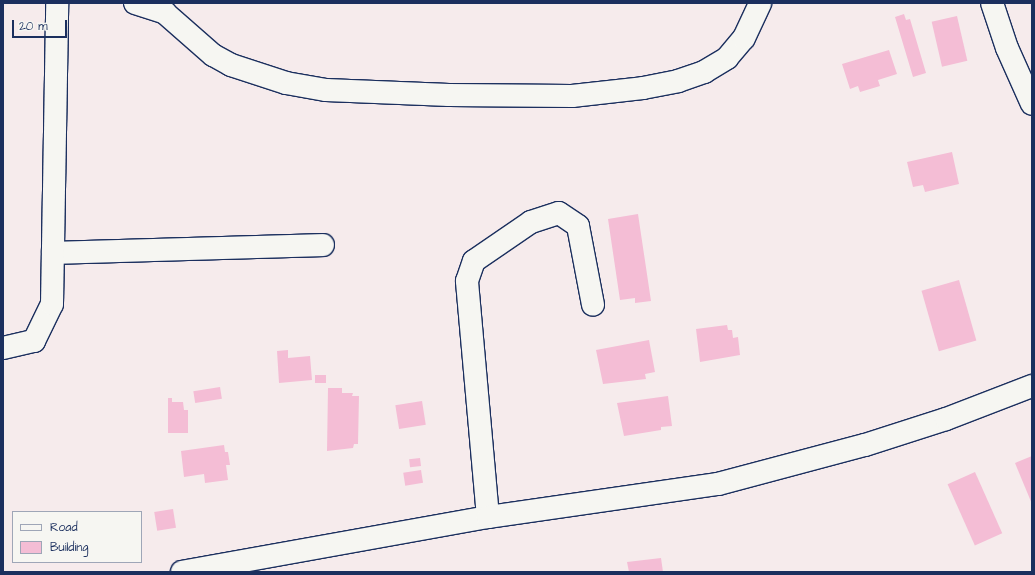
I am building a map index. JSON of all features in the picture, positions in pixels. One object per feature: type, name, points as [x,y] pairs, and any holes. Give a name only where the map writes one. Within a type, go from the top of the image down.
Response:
[{"type":"street","points":[[3,348],[34,341],[52,304],[57,3]]},
{"type":"street","points":[[135,3],[165,13],[213,55],[231,65],[286,83],[326,90],[449,95],[572,96],[643,88],[678,81],[704,72],[727,58],[744,38],[760,3]]},
{"type":"street","points":[[992,3],[1007,48],[1032,104]]},
{"type":"street","points":[[488,517],[467,281],[474,261],[530,222],[558,213],[578,226],[593,305]]},
{"type":"street","points":[[53,253],[323,245]]},
{"type":"street","points":[[182,572],[488,517],[718,484],[865,445],[953,416],[1032,386]]},
{"type":"building","points":[[904,14],[906,20],[910,19],[926,73],[913,77],[895,17]]},
{"type":"building","points":[[957,16],[967,61],[942,67],[932,22]]},
{"type":"building","points":[[889,50],[897,74],[878,80],[880,86],[860,92],[858,86],[850,89],[842,64]]},
{"type":"building","points":[[952,152],[959,184],[925,192],[923,185],[913,187],[907,162]]},
{"type":"building","points":[[638,214],[651,301],[635,303],[635,298],[620,300],[608,219]]},
{"type":"building","points":[[959,280],[976,341],[939,351],[922,291]]},
{"type":"building","points":[[727,325],[728,330],[732,330],[733,338],[738,337],[740,355],[700,362],[696,329]]},
{"type":"building","points":[[649,340],[655,372],[645,374],[646,379],[603,384],[596,350]]},
{"type":"building","points":[[288,350],[288,358],[310,356],[312,380],[279,383],[277,351]]},
{"type":"building","points":[[315,375],[326,375],[326,383],[315,383]]},
{"type":"building","points":[[220,387],[222,399],[195,403],[193,391]]},
{"type":"building","points":[[328,388],[342,388],[342,393],[353,393],[352,396],[359,396],[358,444],[354,444],[353,448],[327,451]]},
{"type":"building","points":[[668,396],[672,426],[661,427],[661,430],[624,436],[617,403]]},
{"type":"building","points":[[168,398],[172,398],[172,402],[183,402],[184,410],[188,410],[188,433],[168,433]]},
{"type":"building","points":[[422,401],[426,425],[399,429],[395,405]]},
{"type":"building","points":[[224,445],[225,452],[228,452],[230,465],[226,465],[228,480],[205,483],[204,474],[184,477],[181,451]]},
{"type":"building","points":[[1032,456],[1032,504],[1015,463]]},
{"type":"building","points":[[420,458],[421,466],[410,467],[409,459]]},
{"type":"building","points":[[421,470],[423,483],[405,486],[403,473]]},
{"type":"building","points":[[975,472],[1002,533],[975,545],[948,484]]},
{"type":"building","points":[[173,509],[176,528],[157,531],[154,512]]},
{"type":"building","points":[[661,558],[663,572],[629,572],[627,562]]}]
